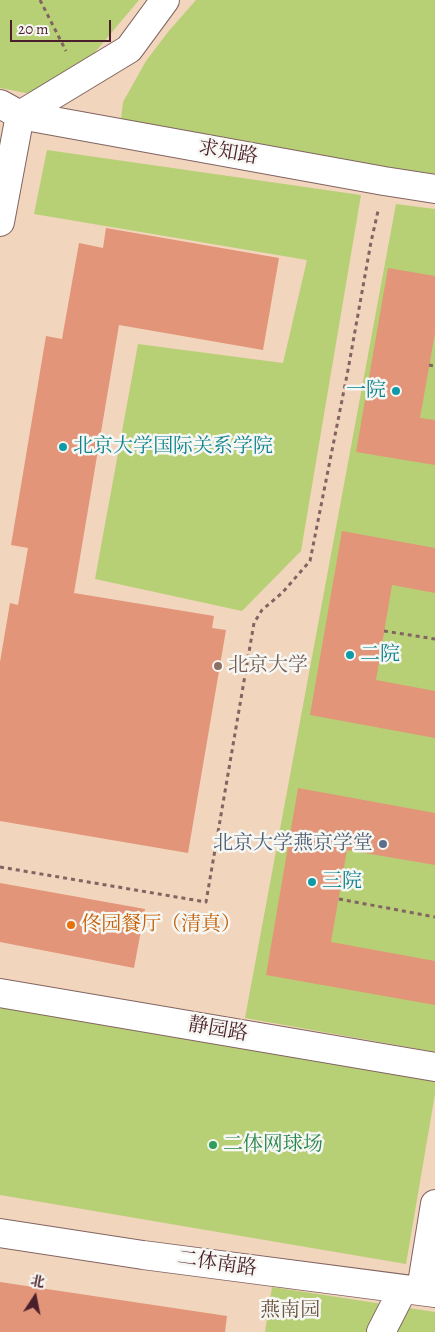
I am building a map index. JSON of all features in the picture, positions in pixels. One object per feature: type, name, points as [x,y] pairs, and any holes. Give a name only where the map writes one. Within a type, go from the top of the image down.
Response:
[{"type":"street","points":[[0,222],[10,110],[69,86],[129,50],[165,0]]},
{"type":"street","name":"求知路","points":[[10,110],[435,189]]},
{"type":"street","name":"静园路","points":[[0,993],[435,1067]]},
{"type":"street","points":[[382,1332],[420,1291],[435,1204]]},
{"type":"street","name":"二体南路","points":[[0,1233],[153,1256],[420,1291]]},
{"type":"path","points":[[40,0],[66,50],[69,86]]},
{"type":"path","points":[[0,867],[206,902],[254,623],[262,610],[282,593],[310,561],[384,181]]},
{"type":"path","points":[[430,365],[435,366]]},
{"type":"path","points":[[384,631],[435,638]]},
{"type":"path","points":[[339,899],[435,917]]},
{"type":"shaded area","name":"北京大学","points":[[0,0],[435,0],[435,1332],[0,1332]]},
{"type":"green space","points":[[0,0],[139,0],[80,70],[52,87],[26,93],[0,88]]},
{"type":"green space","points":[[196,0],[435,0],[435,177],[119,136],[123,102],[146,61]]},
{"type":"green space","points":[[47,150],[361,195],[301,551],[242,611],[95,579],[138,344],[283,363],[307,260],[34,214]]},
{"type":"green space","points":[[396,204],[435,209],[435,1052],[245,1018]]},
{"type":"green space","name":"二体网球场","points":[[0,1006],[435,1080],[435,1094],[406,1264],[0,1195]]},
{"type":"green space","name":"燕南园","points":[[272,1287],[435,1312],[435,1332],[265,1332]]},
{"type":"building","name":"北京大学国际关系学院","points":[[106,228],[279,258],[263,350],[119,325],[74,593],[214,616],[212,628],[226,630],[188,853],[0,821],[0,662],[10,603],[18,605],[28,548],[11,545],[46,336],[62,339],[79,243],[103,248]]},
{"type":"building","name":"一院","points":[[388,268],[435,276],[435,333],[420,418],[435,420],[435,465],[356,452]]},
{"type":"building","name":"二院","points":[[342,531],[435,548],[435,593],[392,585],[376,680],[435,691],[435,738],[310,715]]},
{"type":"building","name":"三院","points":[[298,788],[435,813],[435,865],[347,850],[331,942],[435,961],[435,1005],[266,975]]},
{"type":"building","name":"佟园餐厅（清真）","points":[[0,883],[145,909],[134,968],[0,942]]},
{"type":"building","points":[[0,1282],[227,1316],[225,1332],[0,1332]]},
{"type":"place","name":"一院","points":[[396,391]]},
{"type":"place","name":"北京大学国际关系学院","points":[[63,447]]},
{"type":"place","name":"二院","points":[[350,655]]},
{"type":"place","name":"北京大学","points":[[218,666]]},
{"type":"place","name":"北京大学燕京学堂","points":[[383,844]]},
{"type":"place","name":"三院","points":[[312,882]]},
{"type":"place","name":"佟园餐厅（清真）","points":[[71,925]]},
{"type":"place","name":"二体网球场","points":[[213,1145]]}]
